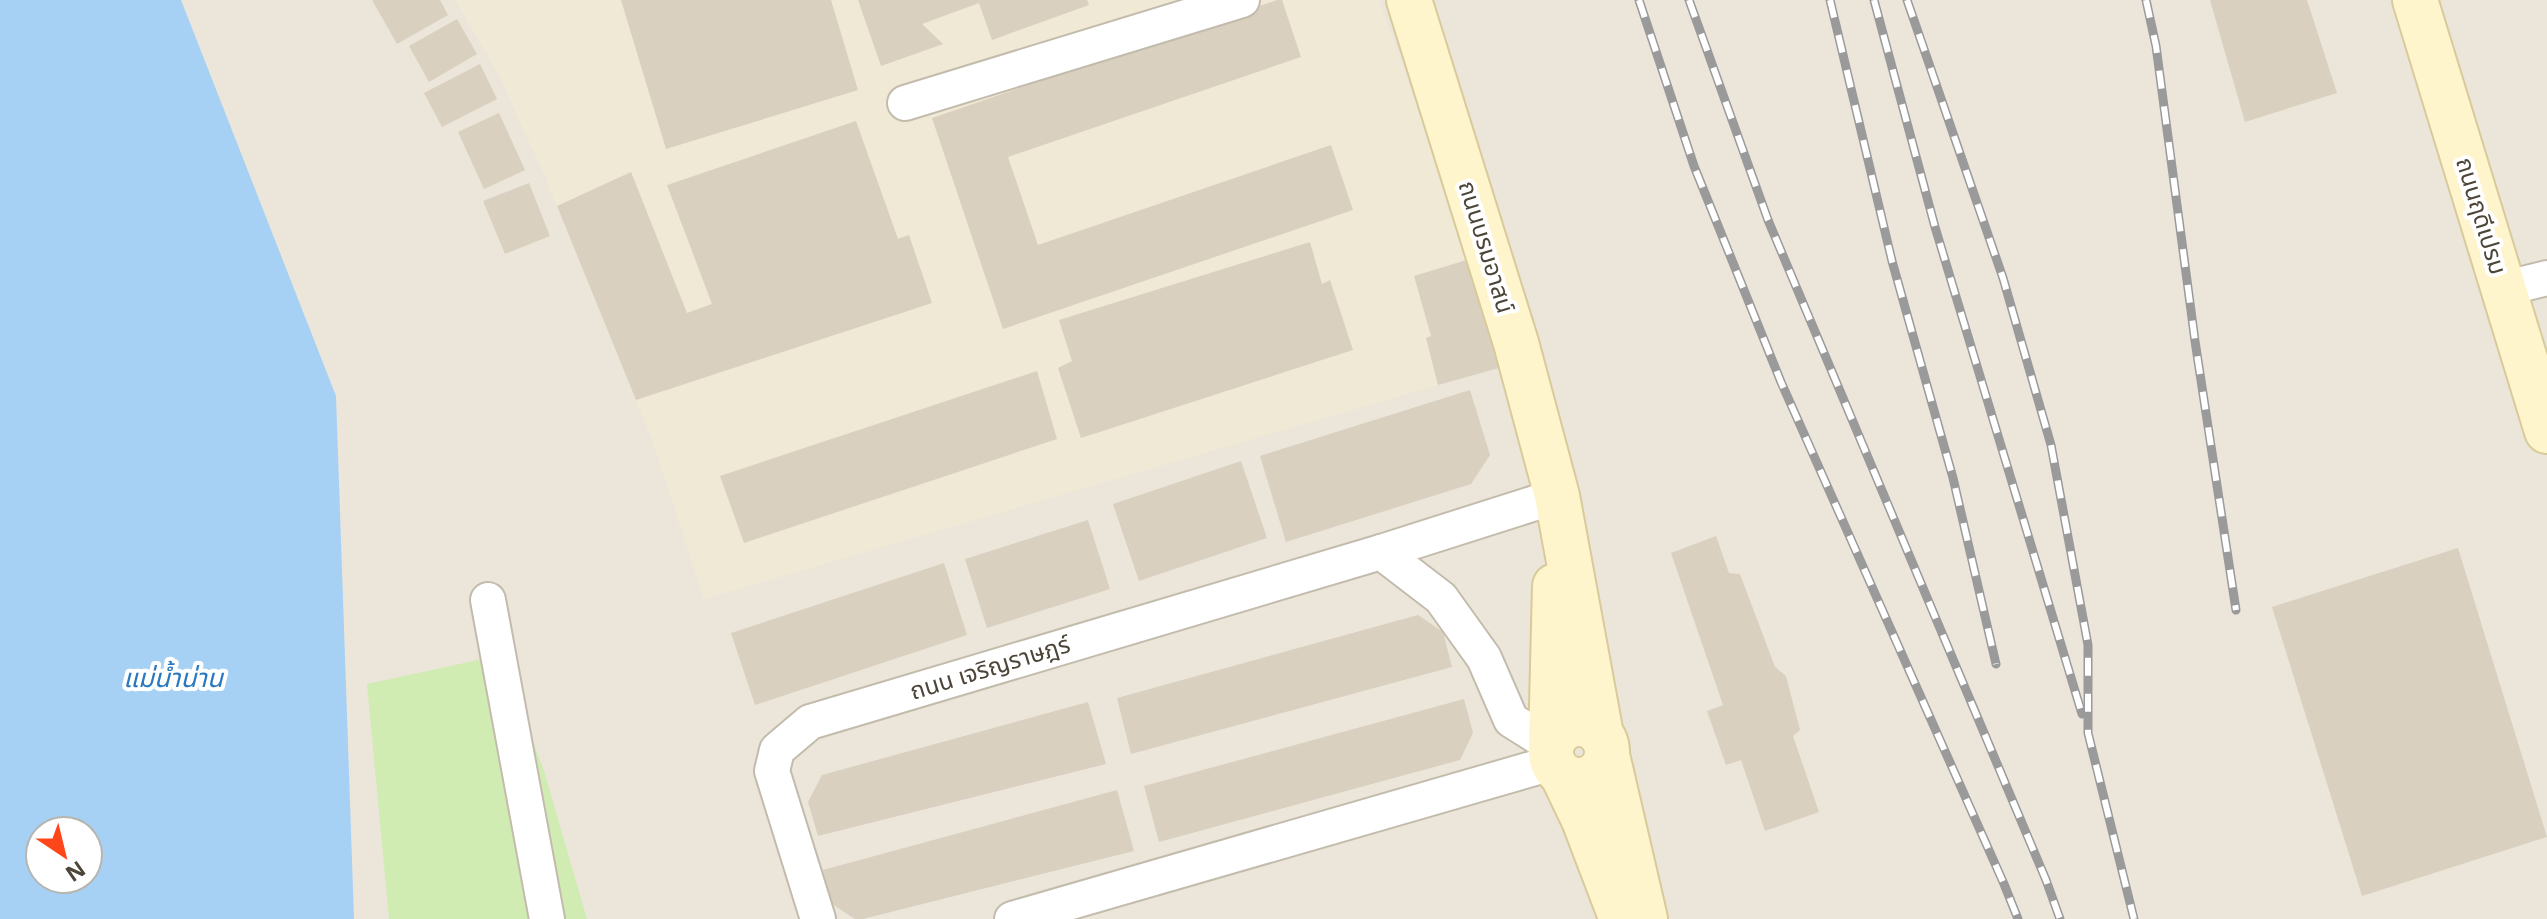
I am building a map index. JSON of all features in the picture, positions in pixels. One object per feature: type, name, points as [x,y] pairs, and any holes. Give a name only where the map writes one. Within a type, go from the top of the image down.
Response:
[{"type":"street","points":[[905,103],[1242,0]]},
{"type":"street","name":"ถนนบรมอาสน์","points":[[1409,0],[1516,343],[1557,496],[1604,745],[1645,919]]},
{"type":"street","name":"ถนนฤดีเปรม","points":[[2415,0],[2547,431]]},
{"type":"street","points":[[2503,289],[2547,278]]},
{"type":"street","name":"ถนนบรมอาสน์","points":[[1555,761],[1557,496]]},
{"type":"street","name":"ถนน เจริญราษฎร์","points":[[818,919],[772,771],[777,750],[810,722],[1381,552],[1557,496]]},
{"type":"street","points":[[1381,552],[1441,598],[1484,658],[1511,720],[1555,761],[1584,780],[1598,773],[1604,745]]},
{"type":"street","points":[[488,600],[547,919]]},
{"type":"street","points":[[1495,780],[1511,720]]},
{"type":"street","points":[[1012,919],[1555,761]]},
{"type":"street","points":[[1555,761],[1584,820],[1622,919]]},
{"type":"shaded area","points":[[155,0],[2547,0],[2547,919],[313,919]]},
{"type":"shaded area","points":[[455,0],[1379,0],[1470,259],[1486,322],[1426,338],[1438,385],[704,599],[651,437],[545,177],[498,73]]},
{"type":"green space","points":[[501,655],[544,771],[587,919],[389,919],[367,684]]},
{"type":"water","name":"แม่น้ำน่าน","points":[[0,0],[181,0],[336,396],[354,919],[0,919]]},
{"type":"building","points":[[372,0],[440,0],[448,15],[397,44]]},
{"type":"building","points":[[621,0],[831,0],[858,90],[666,149]]},
{"type":"building","points":[[858,0],[1087,0],[1089,5],[992,40],[979,3],[922,24],[943,44],[881,66]]},
{"type":"building","points":[[1282,0],[1301,57],[1008,157],[1038,245],[1331,145],[1353,210],[1003,329],[932,118]]},
{"type":"building","points":[[2210,0],[2307,0],[2337,93],[2245,122]]},
{"type":"building","points":[[457,19],[477,54],[429,82],[409,46]]},
{"type":"building","points":[[480,64],[497,99],[442,127],[424,93]]},
{"type":"building","points":[[499,113],[525,170],[484,189],[458,132]]},
{"type":"building","points":[[856,121],[898,239],[909,235],[932,303],[636,400],[557,206],[631,172],[687,313],[712,304],[667,185]]},
{"type":"building","points":[[529,183],[550,236],[505,254],[483,201]]},
{"type":"building","points":[[1310,242],[1322,284],[1330,280],[1353,350],[1081,438],[1058,368],[1072,361],[1059,320]]},
{"type":"building","points":[[1470,259],[1499,368],[1438,385],[1426,338],[1431,336],[1414,276]]},
{"type":"building","points":[[1037,371],[1057,439],[744,543],[720,476]]},
{"type":"building","points":[[1470,390],[1490,455],[1471,484],[1286,542],[1260,456]]},
{"type":"building","points":[[1241,461],[1267,538],[1139,581],[1113,504]]},
{"type":"building","points":[[1088,520],[1110,589],[987,628],[965,559]]},
{"type":"building","points":[[1716,536],[1729,573],[1740,574],[1775,667],[1786,676],[1800,730],[1793,736],[1819,812],[1765,831],[1741,760],[1726,765],[1707,711],[1723,705],[1671,553]]},
{"type":"building","points":[[2458,548],[2547,837],[2362,896],[2272,607]]},
{"type":"building","points":[[944,563],[967,635],[755,705],[731,633]]},
{"type":"building","points":[[1418,615],[1443,632],[1452,667],[1131,754],[1117,698]]},
{"type":"building","points":[[1464,699],[1473,733],[1460,760],[1159,842],[1144,786]]},
{"type":"building","points":[[1088,702],[1106,764],[818,836],[808,802],[822,775]]},
{"type":"building","points":[[1117,790],[1134,851],[863,919],[855,919],[832,904],[823,870]]},
{"type":"railway","points":[[1639,0],[1694,166],[1781,382],[2018,919]]},
{"type":"railway","points":[[1689,0],[1768,220],[2060,919]]},
{"type":"railway","points":[[1830,0],[1892,261],[1953,478],[1996,664]]},
{"type":"railway","points":[[1874,0],[1935,227],[2082,714]]},
{"type":"railway","points":[[1907,0],[2003,278],[2051,445],[2088,645],[2088,733],[2134,919]]},
{"type":"railway","points":[[2146,0],[2156,46],[2195,341],[2236,610]]}]
